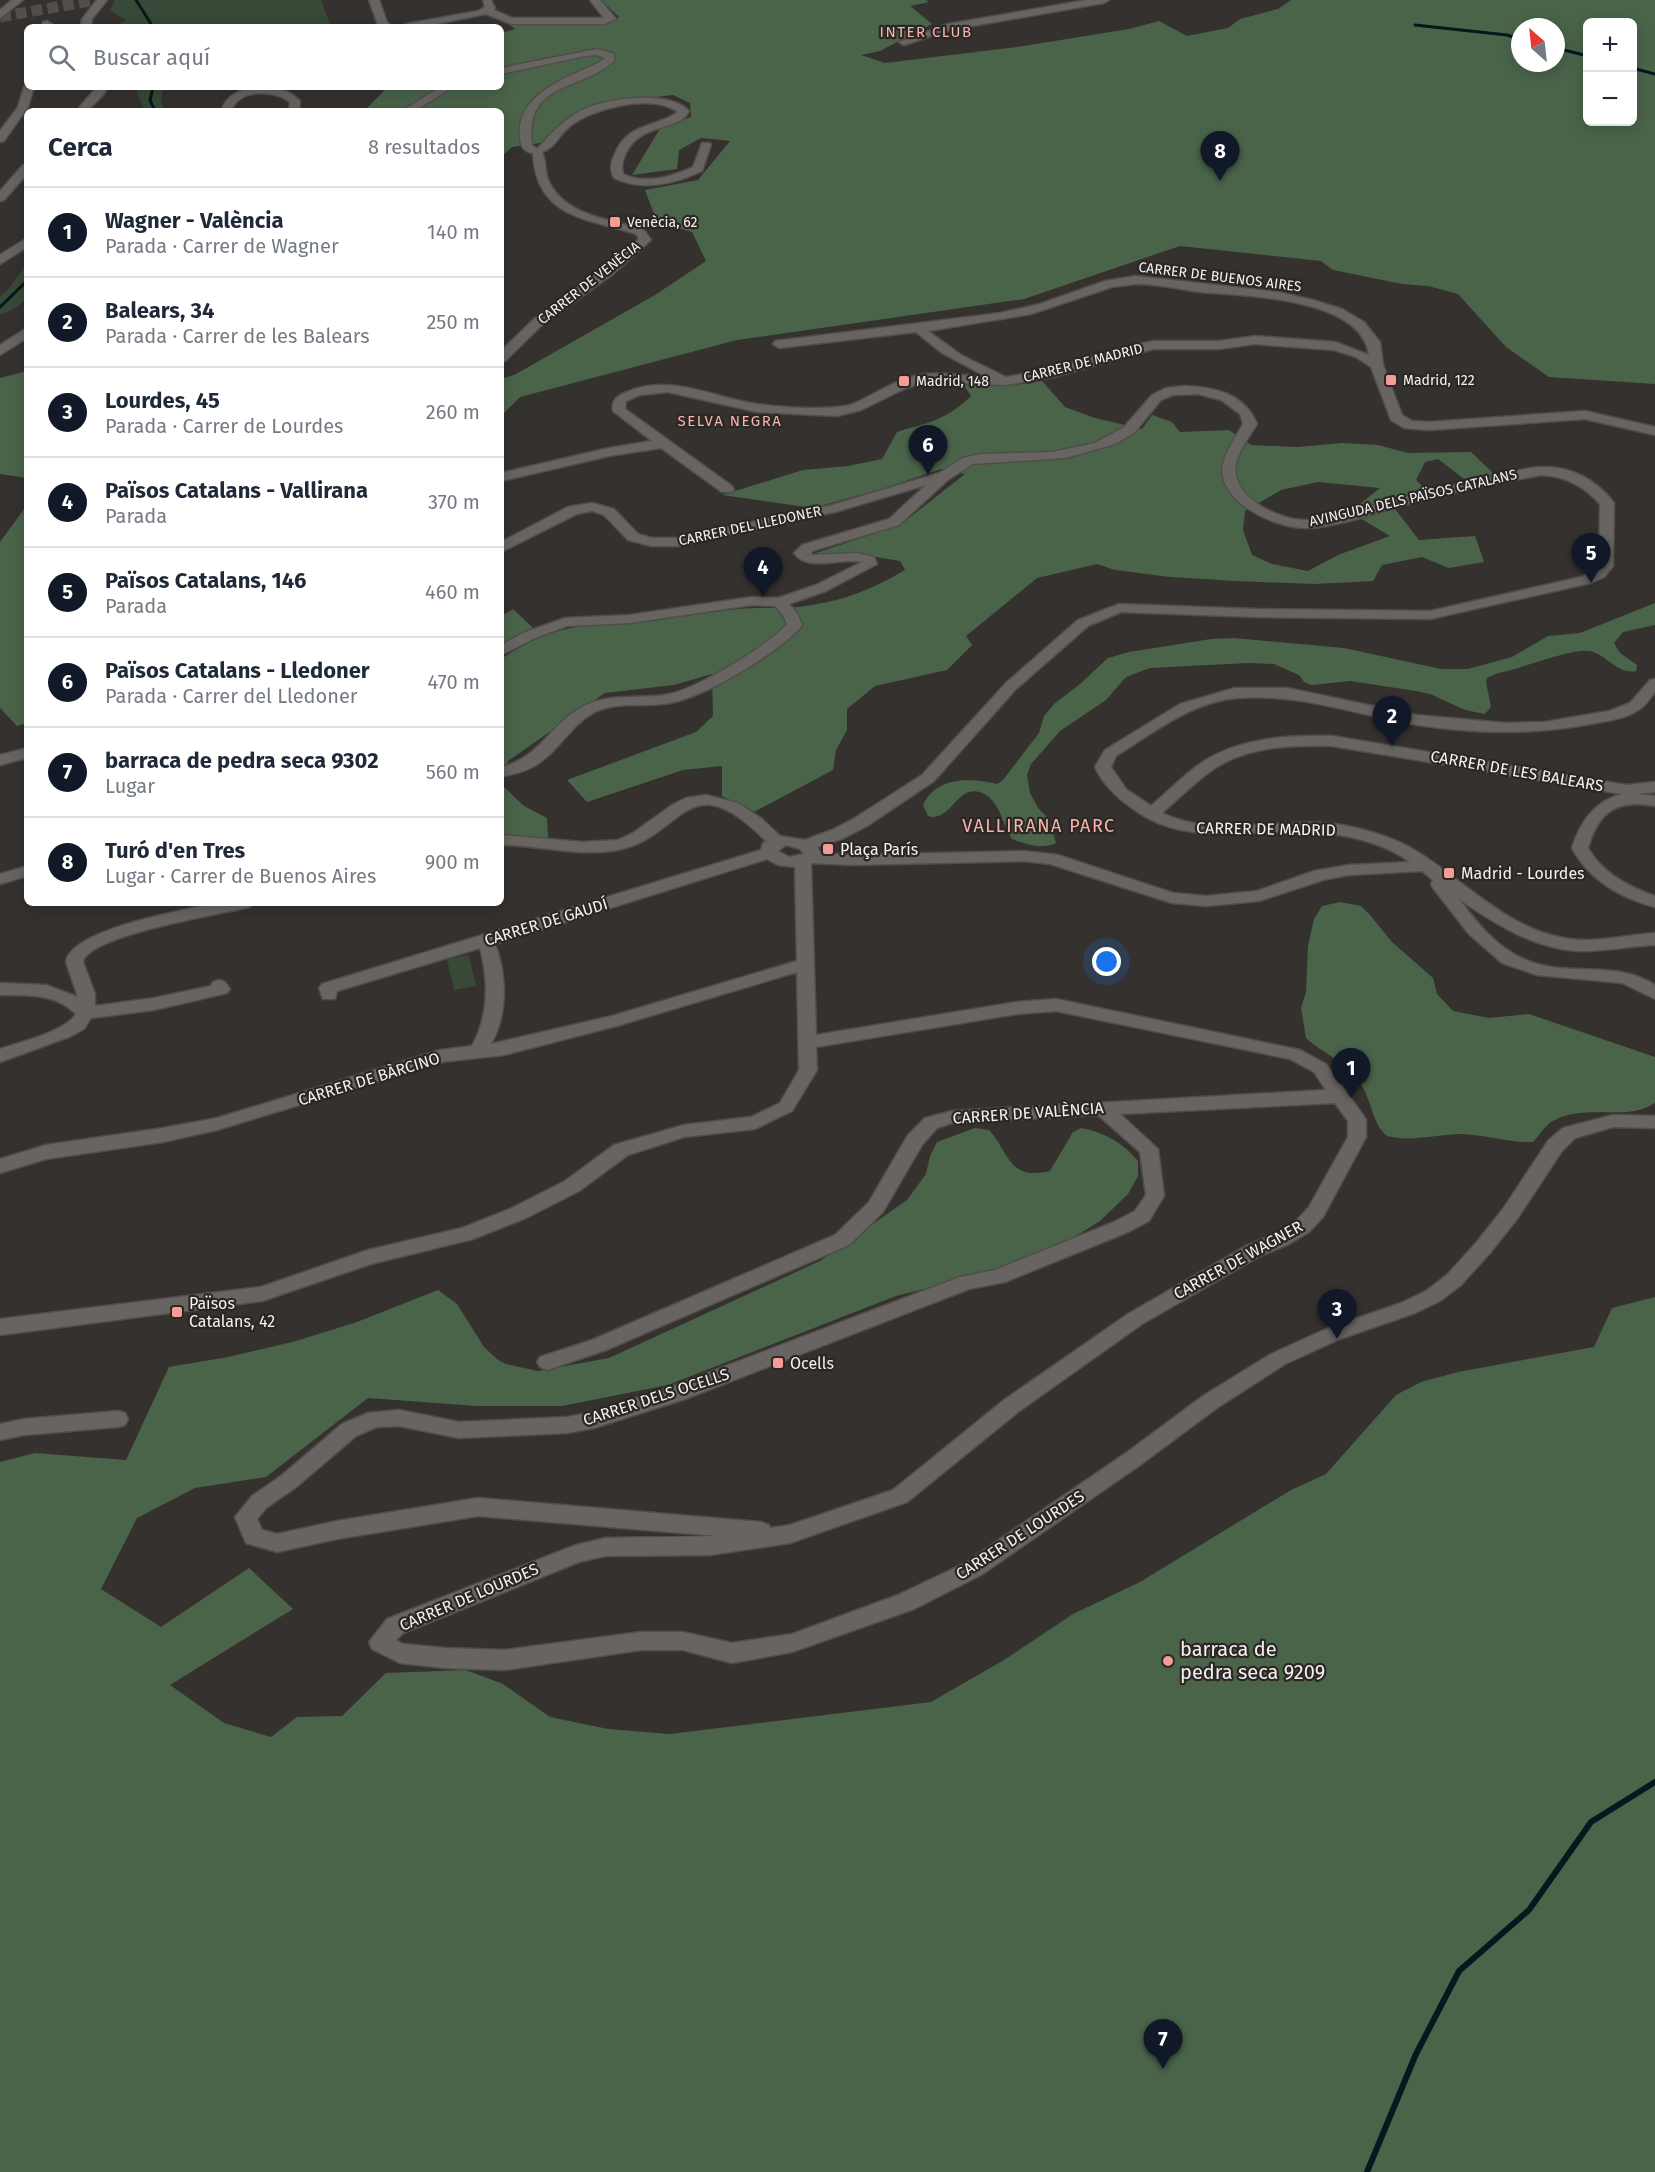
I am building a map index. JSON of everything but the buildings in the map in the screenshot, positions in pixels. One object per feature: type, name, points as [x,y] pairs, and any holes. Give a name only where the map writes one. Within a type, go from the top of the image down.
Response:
[{"type":"street","points":[[0,15],[18,0]]},
{"type":"street","points":[[86,24],[87,19],[102,0]]},
{"type":"street","points":[[374,0],[383,24]]},
{"type":"street","points":[[417,24],[486,5],[511,21],[604,21],[612,19],[595,0]]},
{"type":"street","points":[[904,42],[948,27],[1104,0]]},
{"type":"street","points":[[504,70],[585,53],[597,52],[610,56],[609,61],[547,92],[535,102],[527,117],[525,129],[527,146],[537,151],[549,144],[564,125],[585,112],[616,104],[648,102],[677,105],[683,114],[644,127],[632,136],[617,162],[615,168],[618,176],[638,182],[684,175],[698,169],[706,145]]},
{"type":"street","points":[[0,139],[22,107],[28,90]]},
{"type":"street","points":[[84,108],[99,90]]},
{"type":"street","points":[[226,108],[231,99],[241,94],[290,90]]},
{"type":"street","points":[[412,108],[443,90]]},
{"type":"street","points":[[281,92],[288,94],[295,101],[294,108]]},
{"type":"street","name":"CARRER DE VENÈCIA","points":[[504,355],[538,322],[609,271],[645,240],[640,232],[582,216],[558,204],[542,180],[537,151]]},
{"type":"street","points":[[0,198],[24,170]]},
{"type":"street","points":[[0,260],[24,244]]},
{"type":"street","name":"CARRER DE BUENOS AIRES","points":[[778,344],[918,327],[1030,310],[1118,283],[1136,280],[1280,298],[1343,313],[1372,336],[1377,346],[1377,365]]},
{"type":"street","points":[[918,327],[928,339],[942,349],[1006,381]]},
{"type":"street","points":[[0,351],[24,334]]},
{"type":"street","name":"CARRER DE MADRID","points":[[727,489],[619,411],[618,405],[621,399],[637,392],[668,388],[757,408],[824,412],[856,407],[901,385],[925,378],[1006,381],[1053,373],[1132,349],[1154,345],[1219,345],[1255,340],[1335,346],[1360,354],[1377,365]]},
{"type":"street","points":[[1377,365],[1396,417],[1409,425],[1429,426],[1585,415],[1655,431]]},
{"type":"street","name":"AVINGUDA DELS PAÏSOS CATALANS","points":[[504,649],[528,636],[565,622],[630,619],[752,601],[779,602],[821,588],[870,564],[869,560],[864,558],[807,559],[801,553],[807,548],[894,522],[944,476],[968,461],[980,458],[1047,455],[1092,448],[1113,441],[1133,426],[1157,396],[1180,390],[1218,393],[1229,398],[1249,418],[1250,424],[1230,461],[1230,478],[1234,489],[1243,498],[1266,514],[1285,521],[1316,522],[1528,472],[1554,471],[1589,485],[1607,503],[1606,566],[1599,574],[1586,580],[1430,615],[1256,613],[1137,607],[1104,612],[1083,623],[1011,686],[928,778],[807,854]]},
{"type":"street","points":[[504,476],[609,452],[666,443]]},
{"type":"street","name":"CARRER DEL LLEDONER","points":[[504,546],[573,510],[592,507],[609,512],[633,537],[642,540],[678,542],[835,508],[944,476]]},
{"type":"street","points":[[504,771],[520,768],[535,761],[570,722],[591,708],[608,701],[669,699],[688,694],[775,643],[795,625],[794,619],[779,602]]},
{"type":"street","name":"CARRER DE MADRID","points":[[1655,683],[1635,706],[1613,714],[1545,727],[1505,728],[1416,720],[1287,693],[1258,692],[1207,699],[1185,707],[1110,753],[1103,767],[1113,785],[1150,814],[1183,827],[1215,831],[1324,827],[1373,836],[1409,853],[1492,913],[1546,939],[1577,946],[1655,939]]},
{"type":"street","name":"CARRER DE LES BALEARS","points":[[1150,814],[1203,770],[1222,759],[1264,744],[1290,740],[1332,741],[1382,748],[1622,794],[1655,787]]},
{"type":"street","points":[[3,759],[24,754]]},
{"type":"street","points":[[1655,801],[1622,794],[1591,822],[1583,835],[1580,848],[1588,862],[1604,875],[1625,889],[1655,902]]},
{"type":"street","points":[[504,840],[585,847],[613,846],[639,837],[678,807],[695,799],[718,801],[745,811],[774,847],[778,860],[791,862],[807,854],[852,860],[1024,856],[1062,862],[1172,898],[1206,901],[1259,896],[1320,875],[1349,870],[1425,866],[1482,936],[1505,958],[1523,966],[1637,981],[1655,993]]},
{"type":"street","name":"CARRER DE GAUDÍ","points":[[328,995],[328,987],[678,883],[774,847]]},
{"type":"street","points":[[0,1327],[262,1294],[368,1257],[466,1234],[519,1213],[572,1186],[621,1150],[684,1131],[754,1123],[786,1107],[808,1070],[805,964],[807,854]]},
{"type":"street","points":[[0,879],[24,872]]},
{"type":"street","points":[[0,1056],[63,1033],[78,1025],[85,1013],[87,1000],[76,969],[75,956],[82,946],[103,937],[230,906]]},
{"type":"street","points":[[479,1051],[493,1022],[494,985],[490,952],[485,940]]},
{"type":"street","name":"CARRER DE BÀRCINO","points":[[0,1166],[46,1152],[163,1135],[217,1124],[440,1056],[504,1049],[615,1021],[805,964]]},
{"type":"street","points":[[85,1013],[120,1011],[159,1004],[221,989],[219,986]]},
{"type":"street","points":[[0,989],[52,992],[75,1001],[85,1013]]},
{"type":"street","name":"CARRER DE WAGNER","points":[[789,1534],[900,1496],[1011,1406],[1135,1319],[1253,1251],[1282,1239],[1302,1227],[1316,1212],[1357,1137],[1357,1120],[1320,1068],[1294,1054],[1056,1005],[1017,1008],[807,1042]]},
{"type":"street","name":"CARRER DE VALÈNCIA","points":[[547,1362],[599,1346],[842,1240],[876,1207],[915,1140],[931,1123],[952,1116],[1341,1096]]},
{"type":"street","name":"CARRER DELS OCELLS","points":[[789,1534],[478,1507],[337,1530],[277,1544],[254,1537],[246,1517],[259,1502],[288,1482],[349,1430],[375,1419],[399,1418],[459,1430],[567,1425],[594,1420],[678,1393],[967,1282],[998,1277],[1122,1227],[1142,1216],[1155,1196],[1154,1173],[1149,1149],[1102,1109]]},
{"type":"street","name":"CARRER DE LOURDES","points":[[789,1534],[710,1546],[605,1547],[576,1554],[395,1626],[380,1642],[400,1653],[445,1658],[504,1659],[641,1641],[683,1641],[732,1653],[792,1643],[906,1602],[973,1569],[1133,1459],[1210,1402],[1278,1359],[1333,1334],[1408,1308],[1433,1296],[1454,1280],[1483,1248],[1510,1214],[1548,1155],[1569,1133],[1613,1121],[1655,1122]]},
{"type":"street","points":[[0,1432],[24,1427],[118,1419]]},
{"type":"green space","points":[[115,0],[321,0],[330,24],[120,24],[126,20],[110,11]]},
{"type":"green space","points":[[601,0],[926,0],[929,2],[910,6],[932,24],[880,51],[861,55],[885,63],[1017,47],[1129,29],[1159,21],[1187,36],[1228,28],[1240,19],[1278,9],[1291,0],[1655,0],[1655,384],[1549,377],[1506,347],[1458,294],[1428,286],[1402,284],[1333,270],[1321,261],[1180,246],[1024,299],[737,340],[520,397],[504,413],[504,378],[516,374],[655,295],[706,261],[692,232],[657,222],[645,190],[698,180],[730,141],[701,138],[679,150],[677,169],[632,175],[661,127],[691,117],[690,103],[673,95],[594,104],[540,143],[512,147],[504,154],[504,108],[367,108],[385,90],[504,90],[504,32],[515,29],[509,24],[612,22],[619,17]]},
{"type":"green space","points":[[138,90],[163,90],[161,102],[164,108],[144,108],[137,94]]},
{"type":"green space","points":[[24,267],[24,301],[17,307],[0,315],[0,296],[7,291]]},
{"type":"green space","points":[[24,372],[24,478],[0,474],[0,378]]},
{"type":"green space","points":[[1042,381],[1065,407],[1095,418],[1142,429],[1152,415],[1172,422],[1180,432],[1229,430],[1251,445],[1298,447],[1342,443],[1378,445],[1408,453],[1471,452],[1494,474],[1467,481],[1438,459],[1425,462],[1416,480],[1427,491],[1350,512],[1380,488],[1318,482],[1281,490],[1245,511],[1243,530],[1252,555],[1272,564],[1308,571],[1338,555],[1390,536],[1358,517],[1395,509],[1419,540],[1475,536],[1484,562],[1449,568],[1422,557],[1382,565],[1373,581],[1314,584],[1170,577],[1115,570],[1097,564],[1037,578],[966,636],[972,645],[947,670],[875,686],[847,709],[847,730],[836,750],[833,770],[754,812],[722,796],[722,766],[683,770],[587,802],[567,780],[696,732],[713,716],[712,674],[674,685],[605,693],[508,761],[504,773],[504,657],[536,639],[583,626],[651,621],[739,609],[798,607],[841,599],[866,590],[905,570],[900,561],[853,553],[813,554],[900,525],[965,474],[941,469],[882,489],[813,508],[722,495],[803,470],[848,466],[882,459],[897,432],[945,416],[971,396],[964,385],[1007,386]]},
{"type":"green space","points":[[24,509],[24,724],[17,726],[0,708],[0,542]]},
{"type":"green space","points":[[1655,603],[1655,625],[1623,632],[1614,643],[1620,653],[1637,665],[1636,671],[1624,670],[1590,651],[1571,653],[1519,667],[1487,678],[1491,707],[1485,714],[1465,710],[1430,694],[1416,691],[1350,681],[1311,685],[1304,682],[1299,675],[1274,664],[1248,663],[1150,668],[1126,677],[1106,700],[1060,731],[1031,764],[1027,775],[1030,793],[1038,808],[1049,819],[1056,843],[1051,845],[1034,846],[1012,839],[993,801],[979,792],[963,795],[937,817],[928,816],[923,805],[929,796],[945,784],[965,780],[997,784],[1003,780],[1039,733],[1044,716],[1054,704],[1108,658],[1129,652],[1211,639],[1234,638],[1344,648],[1441,669],[1468,669],[1512,657],[1548,636],[1580,633]]},
{"type":"green space","points":[[513,609],[533,628],[504,643],[504,614]]},
{"type":"green space","points":[[504,787],[524,806],[547,818],[548,838],[504,837]]},
{"type":"green space","points":[[1340,902],[1361,906],[1392,942],[1433,978],[1437,994],[1453,1011],[1489,1018],[1529,1014],[1655,1057],[1655,1103],[1632,1111],[1578,1113],[1565,1116],[1550,1123],[1533,1142],[1467,1134],[1413,1138],[1387,1136],[1378,1125],[1365,1092],[1356,1077],[1350,1070],[1306,1038],[1301,1008],[1306,992],[1308,946],[1314,919],[1322,906]]},
{"type":"green space","points":[[469,955],[476,986],[454,990],[447,959]]},
{"type":"green space","points":[[975,1128],[989,1130],[1017,1168],[1025,1172],[1036,1173],[1050,1171],[1073,1132],[1081,1128],[1089,1130],[1105,1135],[1126,1148],[1138,1161],[1138,1176],[1128,1194],[1100,1221],[1060,1246],[996,1271],[896,1296],[668,1385],[562,1406],[477,1406],[368,1398],[266,1477],[195,1488],[137,1518],[101,1589],[161,1627],[249,1568],[293,1609],[170,1685],[224,1723],[271,1737],[297,1717],[342,1716],[386,1673],[466,1670],[503,1684],[550,1717],[608,1729],[670,1734],[931,1702],[1004,1660],[1073,1614],[1140,1582],[1291,1490],[1326,1474],[1396,1395],[1421,1382],[1458,1372],[1594,1347],[1612,1308],[1655,1297],[1655,2172],[0,2172],[0,1462],[35,1453],[126,1460],[169,1367],[228,1357],[296,1341],[357,1322],[438,1290],[457,1304],[484,1347],[506,1364],[538,1371],[609,1358],[820,1261],[907,1200],[926,1174],[930,1156],[937,1142]]},
{"type":"waterway","points":[[136,0],[151,24]]},
{"type":"waterway","points":[[1415,25],[1511,36]]},
{"type":"waterway","points":[[1565,50],[1583,55]]},
{"type":"waterway","points":[[1637,69],[1655,74]]},
{"type":"waterway","points":[[152,90],[150,100],[154,108]]},
{"type":"waterway","points":[[0,307],[24,284]]},
{"type":"waterway","points":[[1367,2172],[1416,2054],[1459,1971],[1529,1910],[1591,1822],[1655,1782]]},
{"type":"tunnel","points":[[0,17],[95,0]]},
{"type":"place","name":"Turó d'en Tres","points":[[1220,181]]},
{"type":"place","name":"Venècia, 62","points":[[615,222]]},
{"type":"place","name":"Madrid, 122","points":[[1391,380]]},
{"type":"place","name":"Madrid, 148","points":[[904,381]]},
{"type":"place","name":"Països Catalans - Lledoner","points":[[928,475]]},
{"type":"place","name":"Països Catalans, 146","points":[[1591,583]]},
{"type":"place","name":"Països Catalans - Vallirana","points":[[763,597]]},
{"type":"place","name":"Balears, 34","points":[[1392,746]]},
{"type":"place","name":"Plaça París","points":[[828,849]]},
{"type":"place","name":"Madrid - Lourdes","points":[[1449,873]]},
{"type":"place","name":"Wagner - València","points":[[1351,1098]]},
{"type":"place","name":"Països Catalans, 42","points":[[177,1312]]},
{"type":"place","name":"Lourdes, 45","points":[[1337,1339]]},
{"type":"place","name":"Ocells","points":[[778,1363]]},
{"type":"place","name":"barraca de pedra seca 9209","points":[[1168,1661]]},
{"type":"place","name":"barraca de pedra seca 9302","points":[[1163,2069]]},
{"type":"district","name":"INTER CLUB","points":[[926,32]]},
{"type":"district","name":"SELVA NEGRA","points":[[730,421]]},
{"type":"district","name":"VALLIRANA PARC","points":[[1039,826]]}]
